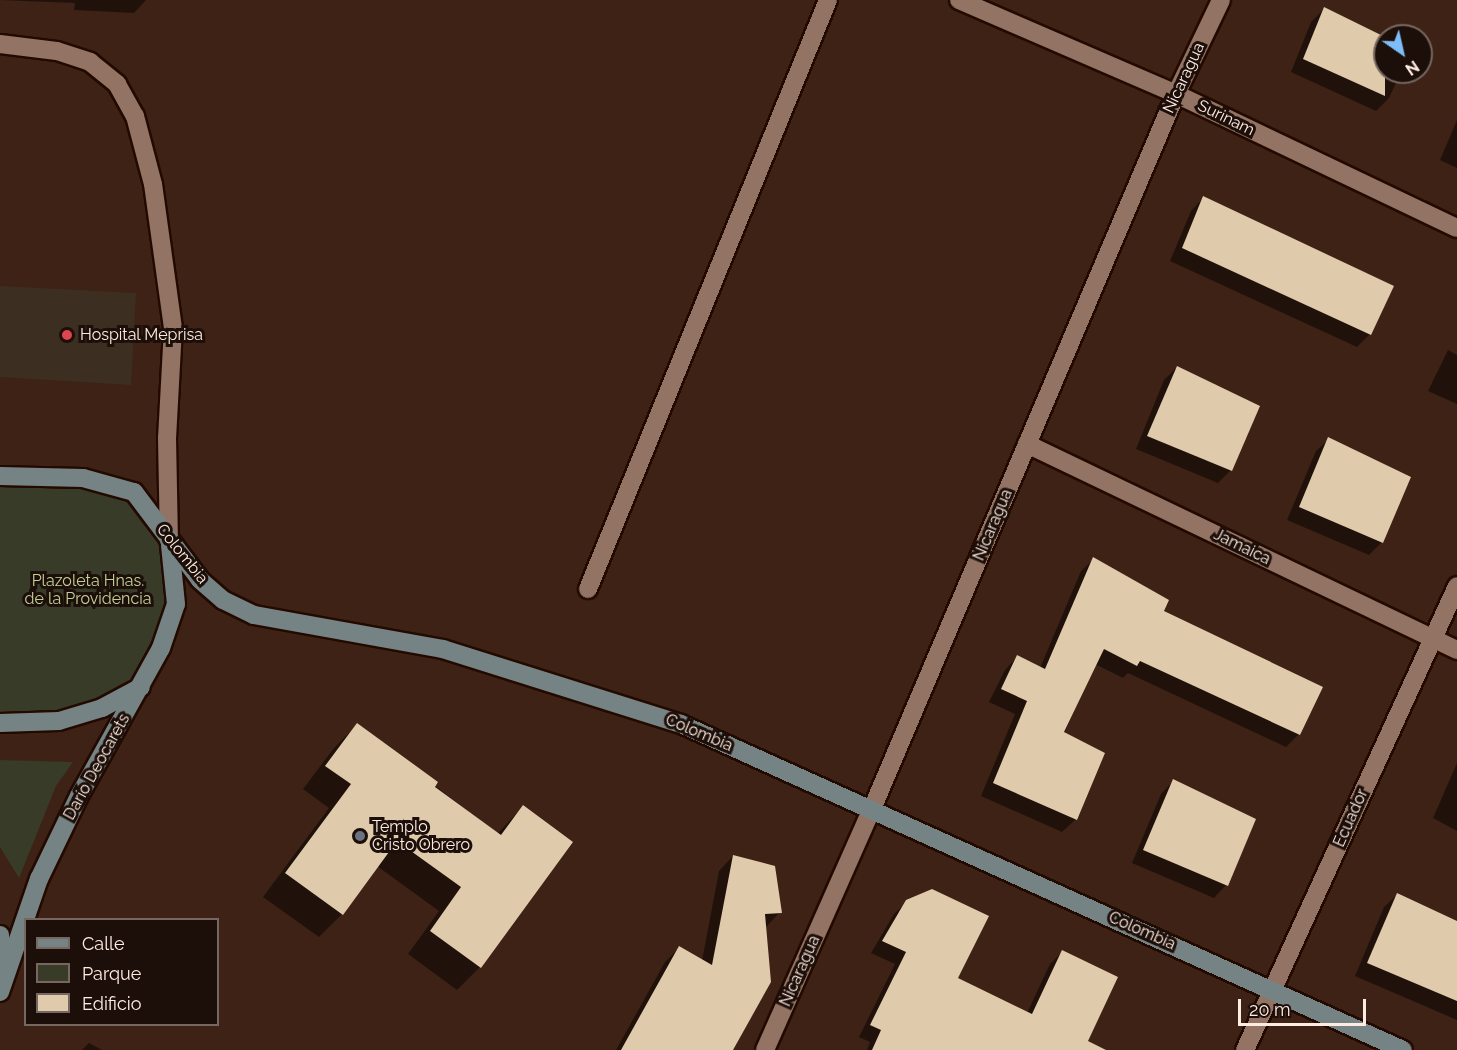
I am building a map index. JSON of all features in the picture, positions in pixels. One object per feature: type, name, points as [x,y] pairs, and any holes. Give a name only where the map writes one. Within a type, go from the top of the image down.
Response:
[{"type":"street","points":[[588,588],[828,0]]},
{"type":"street","name":"Surinam","points":[[959,0],[1176,94],[1457,228]]},
{"type":"street","name":"Nicaragua","points":[[765,1050],[872,809],[1176,94],[1221,0]]},
{"type":"street","points":[[0,44],[57,51],[90,62],[117,84],[135,116],[153,184],[173,328],[167,438],[170,540]]},
{"type":"street","name":"Jamaica","points":[[1028,444],[1457,650]]},
{"type":"street","name":"Colombia","points":[[0,476],[83,478],[134,492],[200,580],[223,600],[254,615],[442,649],[595,694],[681,724],[1403,1050]]},
{"type":"street","name":"Darío Deocarets","points":[[25,918],[39,879],[79,796],[161,648],[176,604],[170,540]]},
{"type":"street","name":"Ecuador","points":[[1245,1050],[1457,586]]},
{"type":"street","points":[[0,723],[59,722],[102,708],[141,687]]},
{"type":"street","name":"Darío Deocarets","points":[[2,985],[24,922]]},
{"type":"street","points":[[0,935],[2,985]]},
{"type":"shaded area","name":"Hospital Meprisa","points":[[0,286],[136,293],[131,385],[0,377]]},
{"type":"green space","name":"Plazoleta Hnas. de la Providencia","points":[[0,476],[134,492],[169,540],[176,577],[141,687],[102,708],[0,723]]},
{"type":"green space","points":[[0,760],[73,762],[56,786],[19,878],[0,847]]},
{"type":"building","points":[[1324,7],[1373,31],[1373,84],[1385,84],[1385,96],[1303,59]]},
{"type":"building","points":[[1203,196],[1394,286],[1371,335],[1182,248]]},
{"type":"building","points":[[1177,366],[1260,406],[1232,471],[1147,436]]},
{"type":"building","points":[[1328,437],[1411,477],[1383,543],[1299,507]]},
{"type":"building","points":[[1093,557],[1169,600],[1164,611],[1323,687],[1300,735],[1140,661],[1137,666],[1104,649],[1064,732],[1105,753],[1077,820],[993,783],[1027,701],[1001,689],[1017,655],[1045,669]]},
{"type":"building","points":[[357,723],[438,782],[435,787],[501,835],[523,805],[573,842],[481,968],[430,931],[461,887],[397,841],[343,915],[285,873],[351,784],[325,766]]},
{"type":"building","points":[[1173,779],[1256,819],[1228,886],[1143,850]]},
{"type":"building","points":[[733,855],[775,866],[782,913],[765,914],[771,982],[733,1050],[621,1050],[679,946],[712,965]]},
{"type":"building","points":[[932,889],[989,916],[958,978],[1032,1014],[1062,950],[1118,977],[1088,1041],[1106,1050],[872,1050],[881,1030],[870,1025],[906,952],[882,941],[906,900]]},
{"type":"building","points":[[1397,893],[1457,921],[1457,1001],[1367,963]]},
{"type":"place","name":"Hospital Meprisa","points":[[67,335]]},
{"type":"place","name":"Templo Cristo Obrero","points":[[360,836]]}]
